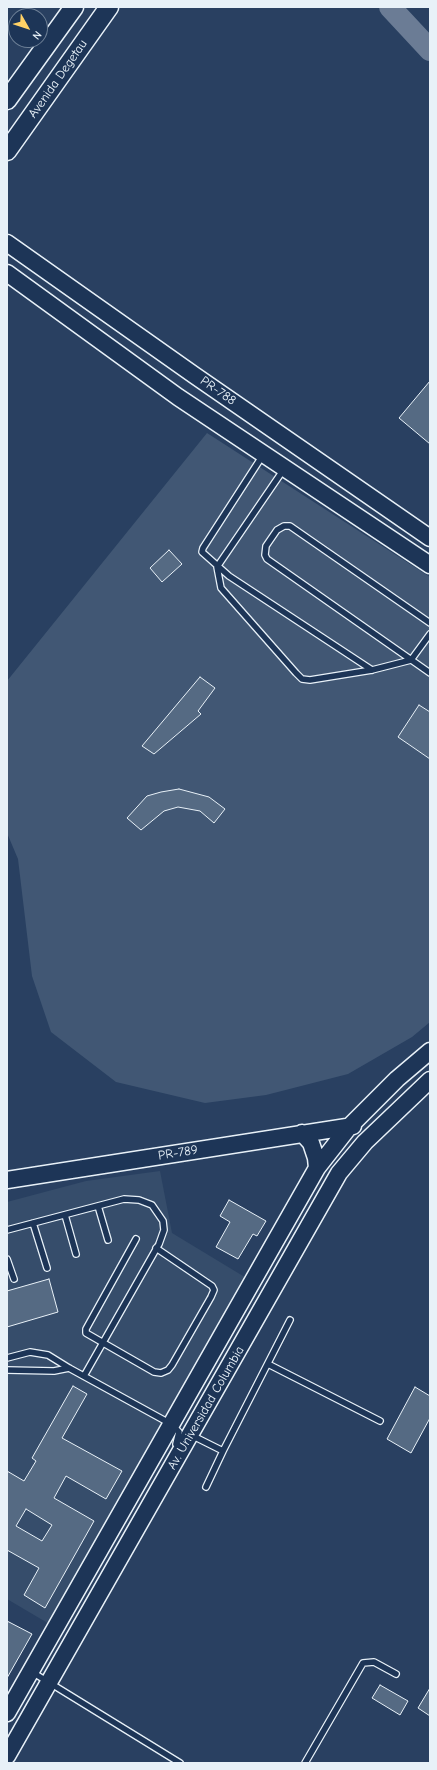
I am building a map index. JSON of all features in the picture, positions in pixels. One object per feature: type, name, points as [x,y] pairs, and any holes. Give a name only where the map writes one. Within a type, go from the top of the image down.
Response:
[{"type":"main road","points":[[7,100],[74,7]]},
{"type":"main road","name":"Avenida Degetau","points":[[10,147],[109,7]]},
{"type":"main road","name":"PR-788","points":[[7,243],[430,538]]},
{"type":"main road","points":[[7,273],[178,397],[430,565]]},
{"type":"main road","points":[[263,455],[279,433]]},
{"type":"main road","points":[[284,469],[299,447]]},
{"type":"main road","name":"Av. Universidad Columbia","points":[[7,1713],[317,1168],[348,1127],[397,1079],[430,1051]]},
{"type":"main road","name":"Av. Universidad Columbia","points":[[7,1756],[50,1683],[339,1173],[365,1142],[428,1081]]},
{"type":"main road","name":"PR-789","points":[[7,1180],[361,1125],[371,1120],[404,1094],[428,1081]]},
{"type":"main road","points":[[278,1282],[278,1275],[282,1262],[289,1247],[348,1141],[348,1127]]},
{"type":"main road","points":[[302,1133],[311,1144],[316,1158],[317,1168]]},
{"type":"main road","points":[[171,1424],[191,1435]]},
{"type":"lane","points":[[263,455],[203,548],[202,552],[217,567],[372,670]]},
{"type":"lane","points":[[284,469],[217,567],[221,588],[302,679],[310,680],[372,670],[411,660],[430,634]]},
{"type":"lane","points":[[430,623],[290,526],[284,526],[277,530],[266,546],[265,555],[267,559],[430,673]]},
{"type":"lane","points":[[7,1230],[124,1200],[140,1200],[152,1206],[163,1221],[164,1230],[156,1248],[84,1376]]},
{"type":"lane","points":[[98,1206],[108,1240]]},
{"type":"lane","points":[[66,1215],[76,1254]]},
{"type":"lane","points":[[33,1223],[47,1268]]},
{"type":"lane","points":[[136,1239],[86,1329],[86,1333],[102,1344],[154,1372],[161,1373],[168,1370],[172,1365],[214,1290],[212,1286],[156,1248]]},
{"type":"lane","points":[[7,1260],[14,1279]]},
{"type":"lane","points":[[206,1487],[290,1320]]},
{"type":"lane","points":[[7,1358],[30,1352],[38,1352],[48,1355],[171,1424],[179,1432],[179,1437],[174,1447]]},
{"type":"lane","points":[[268,1364],[380,1421]]},
{"type":"lane","points":[[7,1370],[54,1371],[69,1368]]},
{"type":"lane","points":[[191,1435],[223,1451]]},
{"type":"lane","points":[[146,1513],[148,1500],[159,1475]]},
{"type":"lane","points":[[305,1763],[363,1663],[374,1662],[396,1674]]},
{"type":"lane","points":[[31,1671],[180,1763]]},
{"type":"shaded area","points":[[207,433],[430,577],[430,1022],[412,1037],[348,1074],[266,1095],[205,1103],[116,1082],[51,1032],[32,976],[18,859],[7,833],[7,681]]},
{"type":"shaded area","points":[[160,1171],[172,1233],[248,1279],[51,1625],[7,1599],[7,1202],[86,1181]]},
{"type":"building","points":[[430,381],[430,444],[399,418]]},
{"type":"building","points":[[169,550],[182,564],[162,582],[150,568]]},
{"type":"building","points":[[200,677],[215,688],[198,711],[201,714],[154,754],[142,746]]},
{"type":"building","points":[[419,705],[430,712],[430,759],[398,737]]},
{"type":"building","points":[[179,789],[209,797],[225,809],[214,823],[200,811],[178,807],[164,811],[141,830],[127,818],[147,796]]},
{"type":"building","points":[[229,1200],[266,1221],[257,1236],[253,1234],[238,1259],[216,1247],[230,1222],[220,1216]]},
{"type":"building","points":[[49,1279],[58,1312],[7,1327],[7,1291]]},
{"type":"building","points":[[73,1386],[87,1394],[62,1438],[122,1471],[106,1499],[66,1476],[54,1498],[94,1521],[45,1608],[24,1595],[39,1568],[7,1550],[7,1471],[24,1481],[36,1461],[32,1458]],"holes":[[[26,1509],[52,1525],[42,1541],[16,1526]]]},
{"type":"building","points":[[415,1387],[430,1396],[430,1418],[411,1453],[387,1439]]},
{"type":"building","points":[[7,1621],[32,1634],[7,1678]]},
{"type":"building","points":[[380,1685],[408,1701],[400,1715],[372,1698]]},
{"type":"building","points":[[430,1688],[430,1716],[418,1708]]},
{"type":"waterway","points":[[390,7],[430,50]]}]
